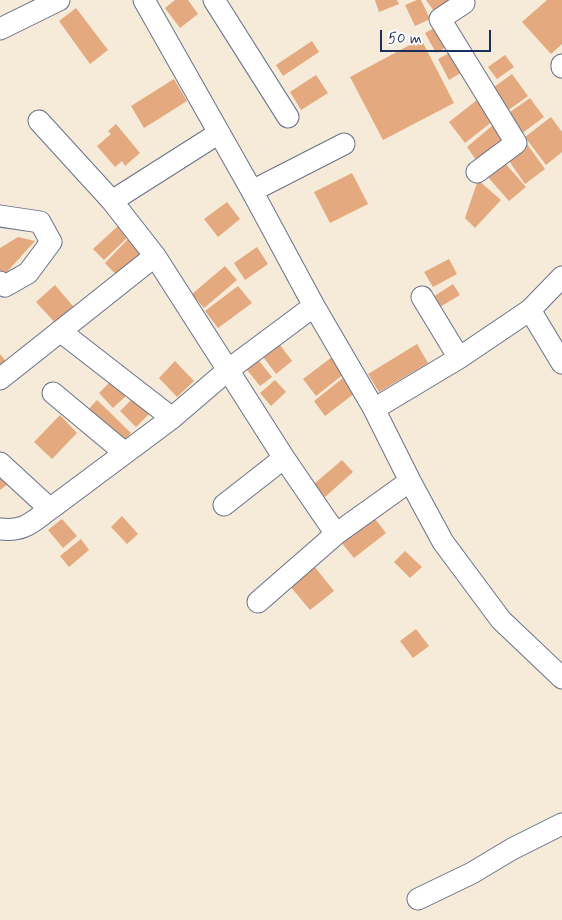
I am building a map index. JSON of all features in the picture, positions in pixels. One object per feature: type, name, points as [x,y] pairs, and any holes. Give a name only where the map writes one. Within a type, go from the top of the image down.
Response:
[{"type":"street","points":[[0,29],[59,0]]},
{"type":"street","points":[[214,0],[288,117]]},
{"type":"street","points":[[463,0],[464,2],[440,19],[516,143],[477,172]]},
{"type":"street","points":[[150,2],[314,306],[374,409],[410,482],[443,542],[501,620],[562,678]]},
{"type":"street","points":[[39,121],[112,202],[155,256],[284,458],[336,534]]},
{"type":"street","points":[[112,202],[219,133]]},
{"type":"street","points":[[252,191],[344,144]]},
{"type":"street","points":[[0,216],[40,222],[51,242],[28,273],[5,286],[0,282]]},
{"type":"street","points":[[0,379],[155,256]]},
{"type":"street","points":[[374,409],[459,358],[530,310],[562,277]]},
{"type":"street","points":[[422,297],[459,358]]},
{"type":"street","points":[[0,529],[25,528],[172,418],[228,370],[314,306]]},
{"type":"street","points":[[530,310],[562,363]]},
{"type":"street","points":[[60,331],[172,418]]},
{"type":"street","points":[[53,393],[125,453]]},
{"type":"street","points":[[224,505],[284,458]]},
{"type":"street","points":[[0,462],[50,509]]},
{"type":"street","points":[[258,602],[336,534],[410,482]]},
{"type":"street","points":[[418,899],[472,873],[512,849],[562,824]]},
{"type":"building","points":[[175,0],[188,0],[198,14],[180,28],[165,8]]},
{"type":"building","points":[[375,0],[397,0],[399,4],[379,12]]},
{"type":"building","points":[[421,0],[430,19],[415,26],[405,5]]},
{"type":"building","points":[[426,0],[450,0],[434,11]]},
{"type":"building","points":[[547,0],[562,0],[562,44],[551,54],[522,22]]},
{"type":"building","points":[[76,8],[108,50],[90,64],[59,21]]},
{"type":"building","points":[[438,26],[448,46],[436,53],[425,33]]},
{"type":"building","points":[[421,39],[454,103],[383,140],[350,77]]},
{"type":"building","points":[[312,41],[319,52],[283,76],[276,65]]},
{"type":"building","points":[[451,52],[462,72],[449,80],[438,59]]},
{"type":"building","points":[[505,55],[514,67],[497,79],[488,67]]},
{"type":"building","points":[[512,74],[528,96],[503,114],[487,92]]},
{"type":"building","points":[[316,75],[328,93],[301,110],[290,92]]},
{"type":"building","points":[[174,79],[187,101],[144,128],[131,106]]},
{"type":"building","points":[[530,98],[544,117],[517,137],[503,117]]},
{"type":"building","points":[[477,100],[493,121],[465,143],[449,122]]},
{"type":"building","points":[[551,117],[562,132],[562,152],[546,165],[525,137]]},
{"type":"building","points":[[116,124],[140,153],[125,166],[122,161],[115,167],[97,146],[111,134],[108,131]]},
{"type":"building","points":[[493,125],[507,146],[479,164],[467,147]]},
{"type":"building","points":[[527,144],[545,169],[525,184],[507,158]]},
{"type":"building","points":[[504,162],[526,187],[509,201],[487,176]]},
{"type":"building","points":[[352,173],[368,204],[330,223],[314,192]]},
{"type":"building","points":[[478,180],[501,200],[475,228],[465,218]]},
{"type":"building","points":[[227,202],[240,219],[218,237],[204,219]]},
{"type":"building","points":[[118,226],[128,237],[104,260],[93,249]]},
{"type":"building","points":[[18,237],[35,241],[4,275],[0,271],[0,248]]},
{"type":"building","points":[[130,237],[147,253],[121,280],[105,263]]},
{"type":"building","points":[[257,247],[268,264],[245,280],[234,263]]},
{"type":"building","points":[[449,259],[457,274],[433,287],[424,272]]},
{"type":"building","points":[[225,266],[237,280],[204,308],[192,294]]},
{"type":"building","points":[[453,284],[460,295],[440,307],[433,297]]},
{"type":"building","points":[[55,285],[78,312],[60,328],[36,302]]},
{"type":"building","points":[[238,286],[252,303],[218,328],[205,311]]},
{"type":"building","points":[[277,341],[292,361],[276,374],[261,354]]},
{"type":"building","points":[[417,344],[428,363],[379,392],[368,374]]},
{"type":"building","points":[[0,354],[9,365],[0,373]]},
{"type":"building","points":[[256,357],[272,377],[260,386],[244,366]]},
{"type":"building","points":[[332,357],[345,373],[316,396],[303,379]]},
{"type":"building","points":[[175,361],[194,381],[177,397],[159,378]]},
{"type":"building","points":[[343,378],[355,393],[325,416],[314,401]]},
{"type":"building","points":[[112,380],[126,396],[113,408],[99,393]]},
{"type":"building","points":[[275,380],[286,392],[271,406],[260,393]]},
{"type":"building","points":[[133,398],[149,414],[136,427],[120,411]]},
{"type":"building","points":[[97,400],[131,433],[121,444],[87,411]]},
{"type":"building","points":[[60,415],[77,433],[52,459],[34,442]]},
{"type":"building","points":[[342,460],[353,472],[325,497],[314,484]]},
{"type":"building","points":[[0,475],[8,484],[0,490]]},
{"type":"building","points":[[372,515],[386,533],[354,558],[340,541]]},
{"type":"building","points":[[122,516],[138,534],[127,544],[111,527]]},
{"type":"building","points":[[62,519],[77,536],[63,548],[48,530]]},
{"type":"building","points":[[81,539],[89,550],[69,567],[60,556]]},
{"type":"building","points":[[405,551],[422,567],[410,578],[394,562]]},
{"type":"building","points":[[314,566],[334,591],[310,610],[290,586]]},
{"type":"building","points":[[416,629],[429,646],[413,658],[400,641]]}]
